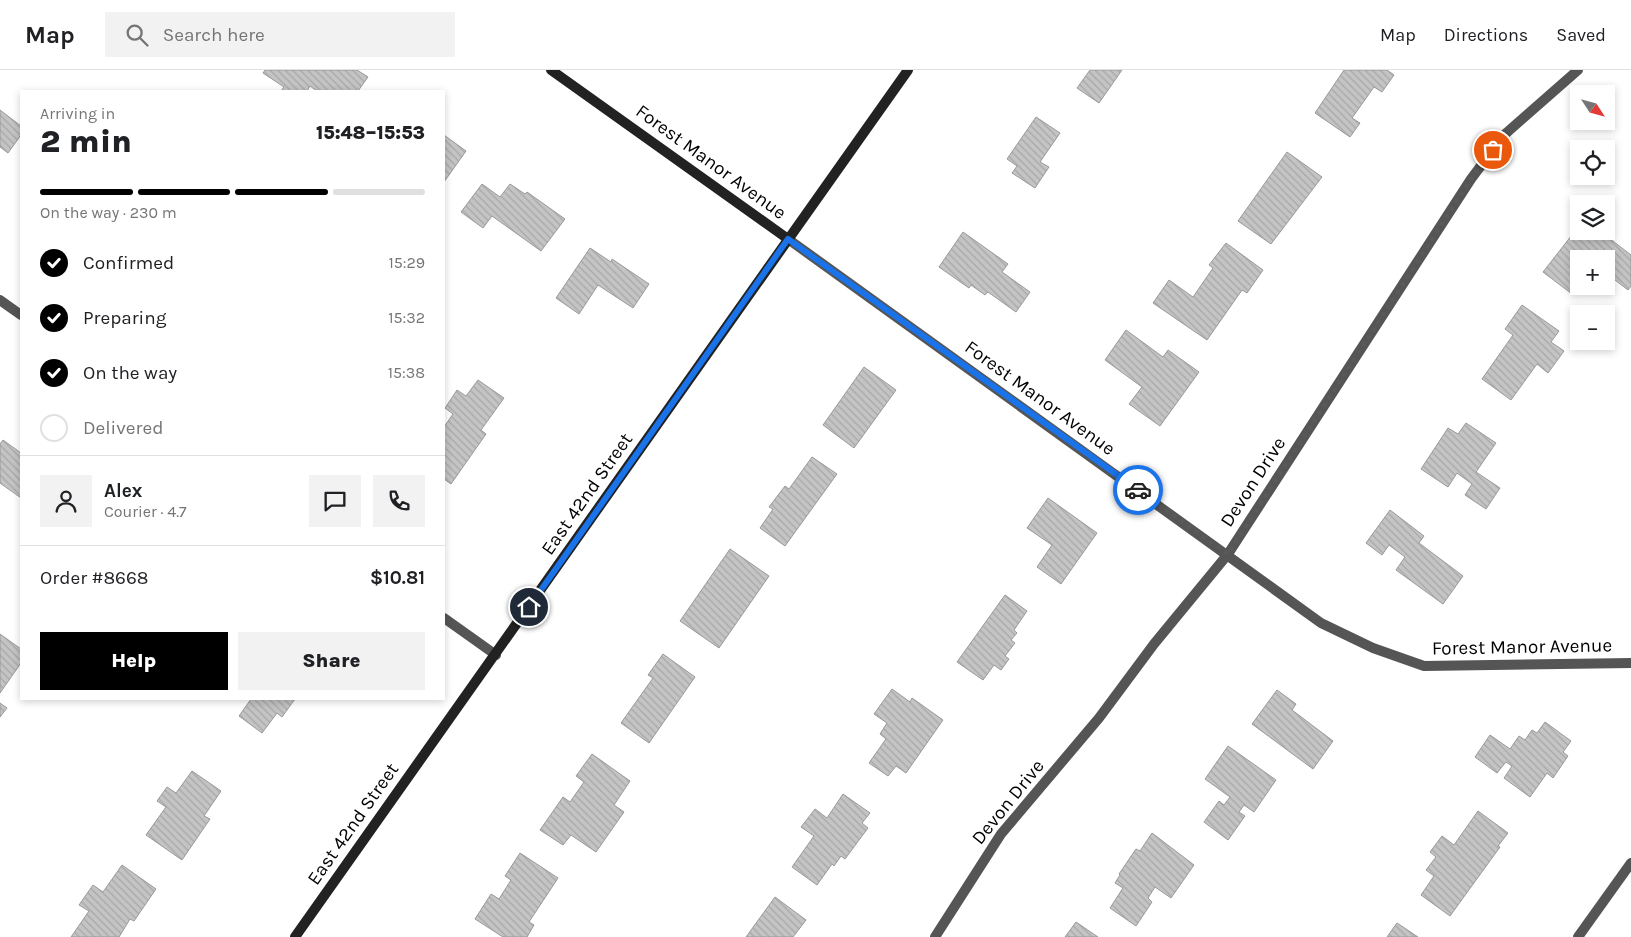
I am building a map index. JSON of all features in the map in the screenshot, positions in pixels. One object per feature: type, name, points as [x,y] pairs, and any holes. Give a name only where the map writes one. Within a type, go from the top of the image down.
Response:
[{"type":"street","name":"Forest Manor Avenue","points":[[551,70],[1228,554],[1321,623],[1372,648],[1424,666],[1631,663]]},
{"type":"street","name":"East 42nd Street","points":[[295,937],[908,70]]},
{"type":"street","name":"Devon Drive","points":[[935,937],[1001,834],[1099,718],[1154,644],[1228,554],[1471,179],[1504,135],[1578,70]]},
{"type":"street","points":[[0,300],[20,314]]},
{"type":"street","points":[[445,619],[496,655]]},
{"type":"street","points":[[1578,937],[1631,862]]},
{"type":"building","points":[[265,70],[357,70],[368,77],[359,90],[316,90],[310,86],[308,90],[282,90],[284,87],[263,73]]},
{"type":"building","points":[[1090,70],[1122,70],[1099,103],[1077,88]]},
{"type":"building","points":[[1344,70],[1387,70],[1394,75],[1382,92],[1374,87],[1352,118],[1360,123],[1350,137],[1315,113]]},
{"type":"building","points":[[0,110],[20,125],[20,136],[8,153],[0,147]]},
{"type":"building","points":[[1036,117],[1060,133],[1040,162],[1049,167],[1035,188],[1012,173],[1017,166],[1007,159]]},
{"type":"building","points":[[445,136],[466,151],[445,181]]},
{"type":"building","points":[[1287,152],[1322,177],[1271,244],[1238,221]]},
{"type":"building","points":[[482,184],[500,197],[510,184],[525,194],[527,192],[565,219],[541,251],[492,216],[483,228],[461,212]]},
{"type":"building","points":[[963,232],[1008,264],[1002,272],[1030,292],[1016,312],[988,292],[985,295],[971,285],[969,288],[939,267]]},
{"type":"building","points":[[1570,238],[1570,240],[1612,240],[1631,255],[1631,286],[1628,290],[1615,280],[1615,250],[1570,250],[1570,292],[1543,272]]},
{"type":"building","points":[[1226,243],[1263,270],[1247,293],[1242,290],[1207,340],[1153,303],[1169,280],[1193,297],[1213,268],[1209,265]]},
{"type":"building","points":[[590,248],[611,262],[612,259],[649,284],[633,308],[598,285],[579,314],[556,298]]},
{"type":"building","points":[[1522,305],[1559,331],[1551,342],[1564,351],[1548,373],[1537,364],[1511,400],[1482,379],[1513,335],[1505,329]]},
{"type":"building","points":[[1126,330],[1163,357],[1168,350],[1199,372],[1160,426],[1129,404],[1142,387],[1105,360]]},
{"type":"building","points":[[864,367],[896,390],[854,448],[823,425]]},
{"type":"building","points":[[478,380],[504,398],[481,430],[486,434],[451,484],[445,480],[445,426],[453,414],[445,408],[457,390],[466,396]]},
{"type":"building","points":[[1466,423],[1496,443],[1476,472],[1500,488],[1486,509],[1465,495],[1472,484],[1457,473],[1448,487],[1421,469],[1448,428],[1458,434]]},
{"type":"building","points":[[3,440],[20,452],[20,497],[0,483],[0,444]]},
{"type":"building","points":[[812,457],[837,474],[785,546],[760,528],[773,509],[769,507],[785,486],[789,489]]},
{"type":"building","points":[[1048,498],[1097,533],[1061,584],[1037,567],[1052,545],[1027,528]]},
{"type":"building","points":[[1390,510],[1424,536],[1419,543],[1463,576],[1443,604],[1396,570],[1405,557],[1389,545],[1382,555],[1366,543]]},
{"type":"building","points":[[730,549],[769,576],[719,648],[680,621]]},
{"type":"building","points":[[1005,595],[1027,611],[1014,630],[1017,633],[1011,640],[1015,643],[1005,656],[1009,659],[1001,670],[994,665],[983,680],[957,662]]},
{"type":"building","points":[[0,634],[20,648],[20,664],[0,693]]},
{"type":"building","points":[[663,654],[695,677],[649,743],[621,723],[653,678],[648,675]]},
{"type":"building","points":[[892,689],[910,702],[912,698],[943,720],[906,773],[896,766],[888,776],[869,763],[886,739],[880,734],[887,723],[874,714]]},
{"type":"building","points":[[1277,690],[1296,704],[1292,710],[1333,741],[1313,769],[1252,724]]},
{"type":"building","points":[[250,700],[294,700],[282,717],[277,713],[262,733],[239,716]]},
{"type":"building","points":[[0,703],[7,708],[0,717]]},
{"type":"building","points":[[1545,722],[1571,741],[1563,752],[1568,756],[1553,778],[1547,773],[1530,797],[1504,778],[1512,766],[1506,762],[1497,773],[1475,757],[1490,735],[1510,749],[1519,736],[1525,740],[1532,730],[1537,733]]},
{"type":"building","points":[[1228,746],[1276,780],[1254,812],[1244,805],[1239,812],[1245,816],[1228,840],[1204,822],[1219,801],[1224,805],[1230,797],[1205,779]]},
{"type":"building","points":[[592,754],[630,781],[614,805],[624,812],[596,852],[571,835],[563,845],[540,830],[563,797],[570,802],[584,782],[576,776]]},
{"type":"building","points":[[192,771],[221,791],[204,816],[210,819],[182,860],[146,835],[166,807],[157,801],[167,787],[176,793]]},
{"type":"building","points":[[843,794],[870,813],[862,823],[868,828],[845,859],[841,856],[834,866],[832,864],[817,885],[792,867],[814,836],[801,827],[815,809],[827,818]]},
{"type":"building","points":[[1478,811],[1508,833],[1450,916],[1421,895],[1434,876],[1426,870],[1436,857],[1430,852],[1442,836],[1454,845]]},
{"type":"building","points":[[1152,833],[1194,865],[1171,898],[1155,887],[1148,898],[1152,902],[1136,926],[1110,908],[1123,888],[1115,883],[1119,874],[1136,849],[1140,851]]},
{"type":"building","points":[[520,853],[558,878],[529,922],[534,925],[527,937],[503,937],[475,919],[491,894],[499,899],[511,880],[505,876]]},
{"type":"building","points":[[122,865],[156,889],[134,921],[130,919],[119,937],[71,937],[89,911],[79,905],[93,885],[103,892]]},
{"type":"building","points":[[775,897],[806,920],[793,937],[746,937]]},
{"type":"building","points":[[1076,922],[1098,937],[1065,937]]},
{"type":"building","points":[[1397,923],[1418,937],[1387,937]]},
{"type":"way so far","points":[[1138,490],[1228,554],[1471,179],[1493,150]]},
{"type":"route","points":[[529,607],[788,239],[1138,490]]}]
